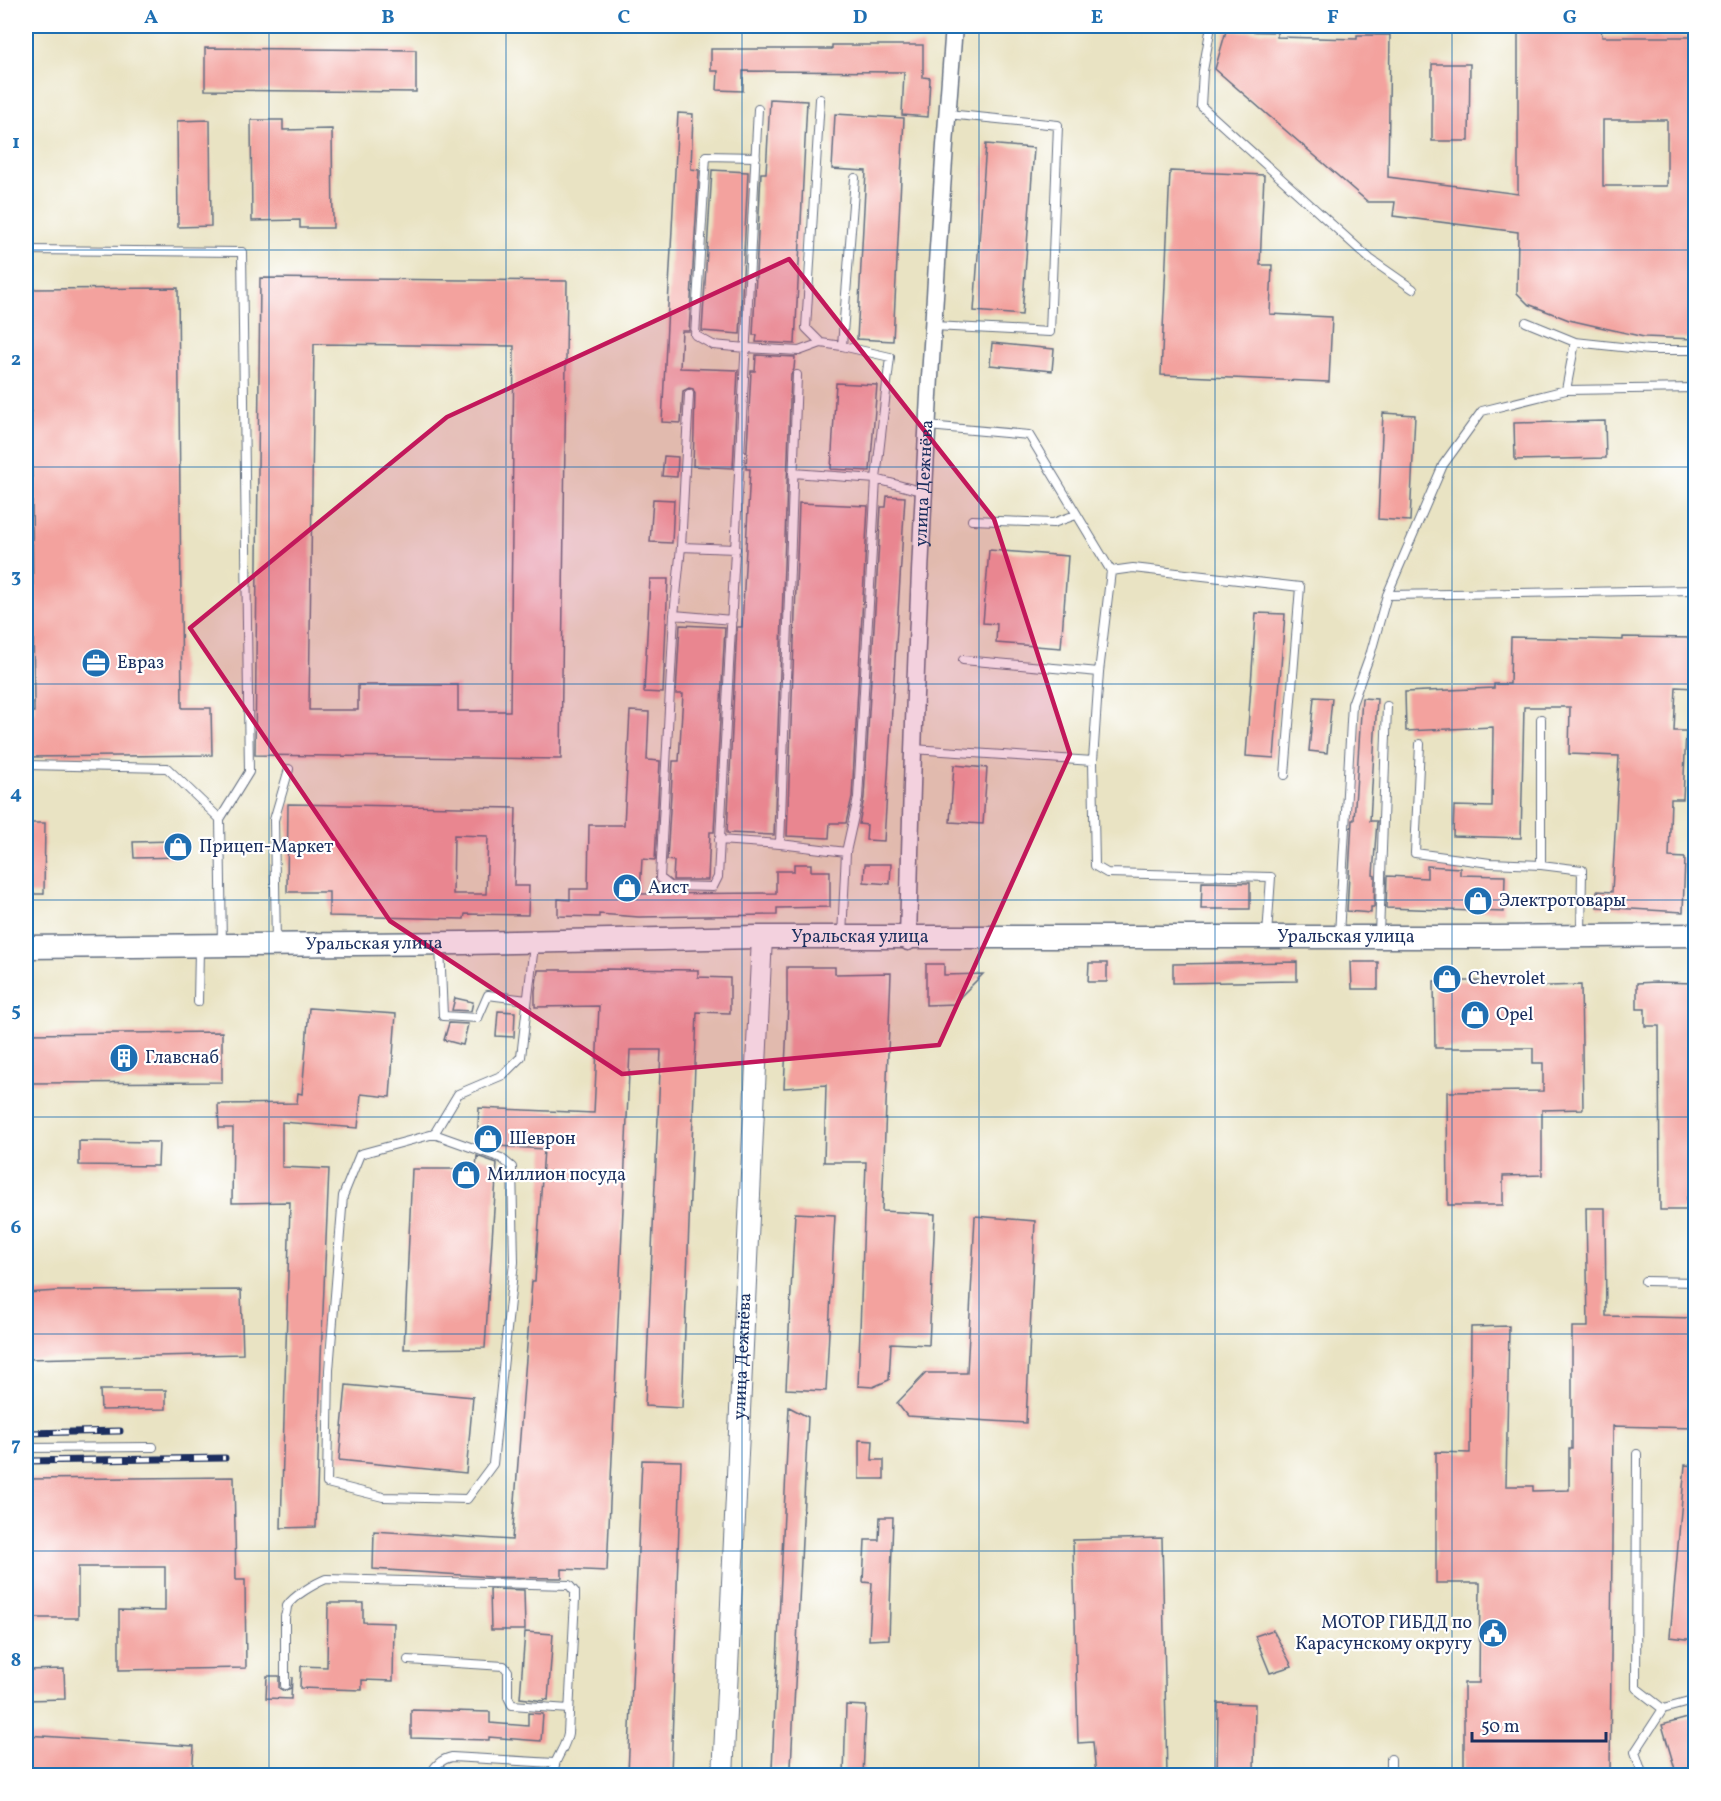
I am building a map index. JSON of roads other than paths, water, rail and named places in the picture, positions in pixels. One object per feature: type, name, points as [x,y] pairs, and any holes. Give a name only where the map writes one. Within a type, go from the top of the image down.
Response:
[{"type":"main road","name":"Уральская улица","points":[[1580,940],[1695,935]]},
{"type":"main road","name":"Уральская улица","points":[[26,949],[534,945],[842,937],[908,939]]},
{"type":"main road","name":"Уральская улица","points":[[26,949],[199,949],[276,945],[908,939],[1695,942]]},
{"type":"street","name":"улица Дежнёва","points":[[908,939],[912,749],[924,492],[954,26]]},
{"type":"street","name":"улица Дежнёва","points":[[723,1776],[762,940]]},
{"type":"lane","points":[[1211,26],[1203,71],[1201,106],[1370,259],[1413,289]]},
{"type":"lane","points":[[820,99],[806,328],[821,344]]},
{"type":"lane","points":[[689,394],[660,878],[670,886],[713,887],[718,877],[758,109]]},
{"type":"lane","points":[[934,326],[1050,332],[1058,125],[947,114]]},
{"type":"lane","points":[[756,157],[706,156],[695,335],[713,345],[799,351],[821,344],[842,346],[890,357],[876,479],[858,798],[846,852],[842,937]]},
{"type":"lane","points":[[842,346],[855,178]]},
{"type":"lane","points":[[26,250],[242,252],[249,772],[220,819],[222,947]]},
{"type":"lane","points":[[1526,322],[1575,342],[1649,350],[1695,350]]},
{"type":"lane","points":[[1566,390],[1575,342]]},
{"type":"lane","points":[[780,844],[797,375]]},
{"type":"lane","points":[[1339,939],[1352,704],[1371,652],[1387,595],[1443,465],[1482,411],[1566,390],[1695,388]]},
{"type":"lane","points":[[928,426],[1029,435],[1111,571],[1099,672],[1093,761],[1095,866],[1107,873],[1271,877],[1267,940]]},
{"type":"lane","points":[[793,473],[876,479],[924,492]]},
{"type":"lane","points":[[972,520],[1053,523],[1076,514]]},
{"type":"lane","points":[[681,547],[736,549]]},
{"type":"lane","points":[[1111,571],[1133,568],[1300,587],[1285,775]]},
{"type":"lane","points":[[1387,595],[1695,590]]},
{"type":"lane","points":[[674,615],[732,620]]},
{"type":"lane","points":[[963,660],[1099,672]]},
{"type":"lane","points":[[1379,939],[1387,706]]},
{"type":"lane","points":[[1541,719],[1541,865]]},
{"type":"lane","points":[[1420,744],[1415,853],[1490,863],[1541,865],[1582,870],[1580,940]]},
{"type":"lane","points":[[912,749],[1093,761]]},
{"type":"lane","points":[[26,765],[167,768],[220,819]]},
{"type":"lane","points":[[276,945],[274,820],[289,769]]},
{"type":"lane","points":[[719,840],[846,852]]},
{"type":"lane","points":[[434,1134],[501,1158],[512,1167],[514,1262],[493,1464],[467,1498],[384,1497],[327,1483],[329,1370],[343,1196],[360,1154],[434,1134],[458,1094],[503,1075],[521,1057],[534,945]]},
{"type":"lane","points":[[440,946],[443,1017],[478,1018],[488,995],[527,1000]]},
{"type":"lane","points":[[198,1002],[199,949]]},
{"type":"lane","points":[[1645,1281],[1695,1282]]},
{"type":"lane","points":[[26,1448],[153,1447]]},
{"type":"lane","points":[[1637,1454],[1636,1688],[1663,1709]]},
{"type":"lane","points":[[285,1685],[287,1606],[317,1583],[326,1579],[561,1583],[569,1585],[575,1592],[567,1741],[554,1763],[553,1776]]},
{"type":"lane","points":[[408,1660],[504,1666],[508,1671],[508,1697],[512,1705],[569,1709]]},
{"type":"lane","points":[[1643,1776],[1635,1752],[1663,1709],[1695,1700]]},
{"type":"lane","points":[[431,1776],[432,1771],[442,1761],[452,1757],[554,1763]]},
{"type":"lane","points":[[1391,1759],[1391,1776]]},
{"type":"railway","points":[[26,1433],[120,1431]]},
{"type":"railway","points":[[26,1461],[225,1458]]},
{"type":"place","name":"Евраз","points":[[96,663]]},
{"type":"place","name":"Прицеп-Маркет","points":[[178,847]]},
{"type":"place","name":"Аист","points":[[627,888]]},
{"type":"place","name":"Электротовары","points":[[1478,901]]},
{"type":"place","name":"Chevrolet","points":[[1447,979]]},
{"type":"place","name":"Opel","points":[[1475,1015]]},
{"type":"place","name":"Главснаб","points":[[124,1058]]},
{"type":"place","name":"Шеврон","points":[[488,1139]]},
{"type":"place","name":"Миллион посуда","points":[[466,1175]]},
{"type":"place","name":"МОТОР ГИБДД по Карасунскому округу","points":[[1493,1633]]}]
